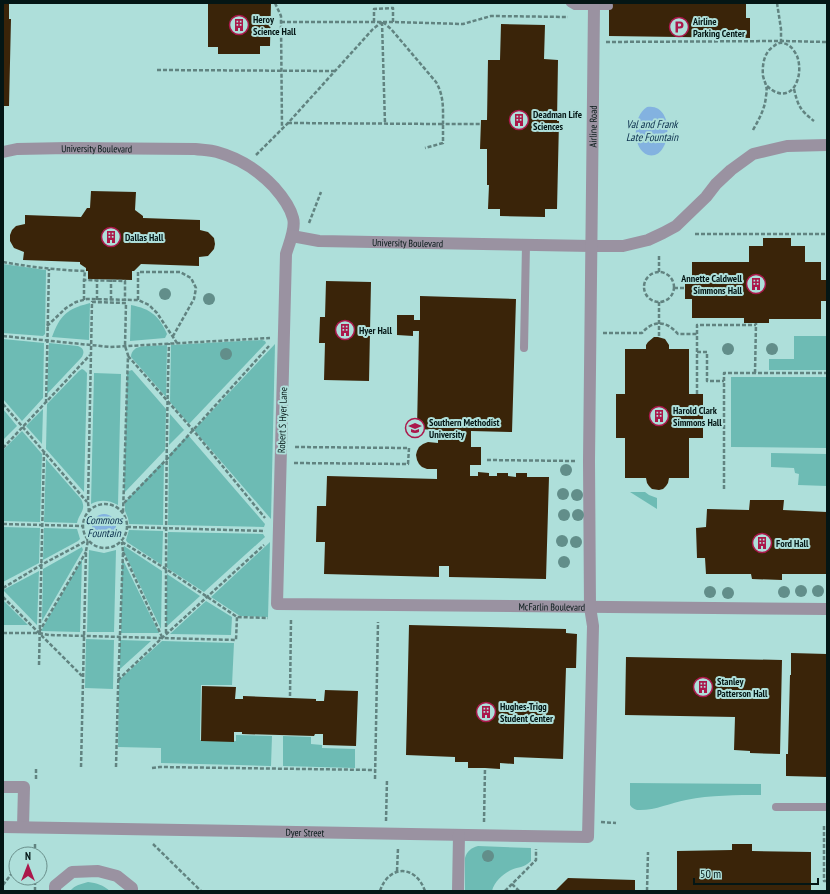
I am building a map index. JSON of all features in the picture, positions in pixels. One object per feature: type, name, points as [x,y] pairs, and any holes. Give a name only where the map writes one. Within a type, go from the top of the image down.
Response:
[{"type":"street","name":"Airline Road","points":[[588,837],[593,626],[590,607],[589,461],[594,4]]},
{"type":"street","name":"University Boulevard","points":[[3,152],[17,149],[68,148],[195,150],[215,152],[230,156],[248,164],[260,173],[286,202],[294,219],[292,236],[319,241],[623,246],[648,240],[676,226],[706,198],[716,184],[731,170],[753,154],[787,146],[827,146]]},
{"type":"street","name":"Robert S Hyer Lane","points":[[277,604],[286,254],[292,236]]},
{"type":"street","name":"McFarlin Boulevard","points":[[277,604],[827,608]]},
{"type":"street","points":[[3,787],[24,787],[23,827]]},
{"type":"street","name":"Dyer Street","points":[[3,827],[588,837]]},
{"type":"street","points":[[458,891],[459,835]]},
{"type":"street","points":[[55,891],[55,886],[72,872],[98,871],[117,876],[132,888],[132,891]]},
{"type":"lane","points":[[570,3],[575,6],[594,4],[609,6]]},
{"type":"lane","points":[[524,348],[526,245]]},
{"type":"lane","points":[[776,807],[827,808]]},
{"type":"path","points":[[275,3],[281,16],[282,128]]},
{"type":"path","points":[[777,3],[781,28],[781,42]]},
{"type":"path","points":[[374,22],[374,9],[393,8],[393,22]]},
{"type":"path","points":[[281,22],[393,22],[463,24],[491,16],[565,16],[594,20]]},
{"type":"path","points":[[248,164],[382,22]]},
{"type":"path","points":[[382,22],[385,124]]},
{"type":"path","points":[[382,22],[391,29],[436,82],[440,89],[443,99],[443,143],[425,148]]},
{"type":"path","points":[[594,42],[827,42]]},
{"type":"path","points":[[794,89],[786,93],[779,94],[773,92],[764,81],[763,69],[765,56],[775,44],[781,42],[794,50],[797,57],[799,70],[794,89],[797,102],[803,112],[814,121]]},
{"type":"path","points":[[157,70],[335,71]]},
{"type":"path","points":[[753,130],[763,111],[767,86]]},
{"type":"path","points":[[288,123],[481,124]]},
{"type":"path","points":[[308,225],[322,192]]},
{"type":"path","points":[[695,234],[777,236],[827,234]]},
{"type":"path","points":[[659,256],[659,273]]},
{"type":"path","points":[[3,262],[64,271],[85,271],[84,300]]},
{"type":"path","points":[[46,403],[49,269]]},
{"type":"path","points":[[138,300],[138,272],[180,272],[191,278],[196,288],[194,299],[173,336]]},
{"type":"path","points":[[659,273],[667,274],[670,277],[674,284],[674,288],[670,298],[659,302],[651,300],[648,297],[644,289],[644,285],[651,275],[659,273]]},
{"type":"path","points":[[84,280],[125,281],[125,346],[128,355],[123,514]]},
{"type":"path","points":[[97,280],[97,301]]},
{"type":"path","points":[[110,280],[111,301]]},
{"type":"path","points":[[674,288],[685,288]]},
{"type":"path","points":[[47,326],[66,308],[76,302],[84,300],[125,302],[138,300],[149,306],[157,313],[177,343]]},
{"type":"path","points":[[89,512],[92,302],[97,301]]},
{"type":"path","points":[[659,302],[659,337]]},
{"type":"path","points":[[590,333],[642,333],[646,328],[659,323],[670,326],[678,334],[697,334]]},
{"type":"path","points":[[697,394],[697,324],[756,324],[756,373]]},
{"type":"path","points":[[3,336],[110,347],[274,338]]},
{"type":"path","points":[[166,634],[165,528],[169,343]]},
{"type":"path","points":[[124,503],[167,459],[269,346]]},
{"type":"path","points":[[697,352],[706,352],[706,381],[724,381]]},
{"type":"path","points":[[3,448],[91,354]]},
{"type":"path","points":[[128,355],[193,430],[265,518]]},
{"type":"path","points":[[724,489],[724,373],[827,373]]},
{"type":"path","points":[[3,404],[88,502]]},
{"type":"path","points":[[294,447],[409,448],[408,464],[294,463]]},
{"type":"path","points":[[38,665],[44,451]]},
{"type":"path","points":[[487,460],[589,461]]},
{"type":"path","points":[[116,767],[123,552],[122,542],[127,527],[123,514],[114,506],[105,504],[97,506],[89,512],[84,519],[84,533],[88,540],[96,546],[105,548],[122,542]]},
{"type":"path","points":[[3,524],[84,526]]},
{"type":"path","points":[[127,527],[270,531]]},
{"type":"path","points":[[3,588],[41,565],[88,540]]},
{"type":"path","points":[[80,767],[86,551],[88,540]]},
{"type":"path","points":[[118,680],[206,597],[270,540]]},
{"type":"path","points":[[122,542],[166,569],[237,617],[268,618]]},
{"type":"path","points":[[39,633],[86,551]]},
{"type":"path","points":[[123,552],[162,638]]},
{"type":"path","points":[[3,597],[83,676]]},
{"type":"path","points":[[3,633],[236,640],[237,617]]},
{"type":"path","points":[[290,696],[291,619]]},
{"type":"path","points":[[375,779],[378,622]]},
{"type":"path","points":[[152,768],[375,770]]},
{"type":"path","points":[[484,835],[485,768]]},
{"type":"path","points":[[387,779],[397,872]]},
{"type":"path","points":[[824,826],[824,881],[827,881]]},
{"type":"path","points":[[505,891],[536,860],[537,836]]},
{"type":"path","points":[[153,844],[201,891]]},
{"type":"path","points":[[647,891],[648,852]]},
{"type":"path","points":[[380,891],[385,880],[390,875],[397,872],[408,872],[415,875],[420,880],[425,891]]},
{"type":"path","points":[[512,884],[519,891]]},
{"type":"shaded area","points":[[3,264],[46,270],[45,334],[43,336],[3,333]]},
{"type":"shaded area","points":[[90,303],[89,340],[52,337],[58,323],[65,314],[75,308]]},
{"type":"shaded area","points":[[131,305],[154,314],[161,322],[167,334],[165,338],[130,341]]},
{"type":"shaded area","points":[[794,336],[827,336],[827,370],[769,370],[769,359],[794,359]]},
{"type":"shaded area","points":[[3,339],[44,343],[43,398],[22,421],[3,399]]},
{"type":"shaded area","points":[[262,340],[266,343],[189,424],[170,402],[171,345]]},
{"type":"shaded area","points":[[49,343],[78,346],[83,349],[83,353],[81,358],[47,394]]},
{"type":"shaded area","points":[[275,344],[271,519],[194,430]]},
{"type":"shaded area","points":[[167,345],[166,397],[131,357],[131,354],[137,348],[145,346]]},
{"type":"shaded area","points":[[82,369],[87,373],[84,492],[46,449],[47,404]]},
{"type":"shaded area","points":[[132,370],[166,409],[165,450],[125,492],[127,374]]},
{"type":"shaded area","points":[[94,373],[121,374],[118,505],[104,501],[98,501],[91,504]]},
{"type":"shaded area","points":[[731,377],[827,377],[827,448],[731,447]]},
{"type":"shaded area","points":[[3,409],[17,426],[3,440]]},
{"type":"shaded area","points":[[43,409],[42,444],[26,426]]},
{"type":"shaded area","points":[[170,414],[184,430],[169,445]]},
{"type":"shaded area","points":[[22,431],[42,454],[40,522],[3,521],[3,450]]},
{"type":"shaded area","points":[[188,435],[265,524],[264,527],[168,525],[169,455]]},
{"type":"shaded area","points":[[771,453],[827,454],[827,486],[798,485],[799,474],[795,473],[794,468],[771,467]]},
{"type":"shaded area","points":[[46,459],[83,503],[83,509],[77,523],[44,522]]},
{"type":"shaded area","points":[[164,460],[163,525],[129,524],[125,511],[125,502]]},
{"type":"shaded area","points":[[630,492],[645,492],[657,498],[657,509]]},
{"type":"shaded area","points":[[3,527],[40,528],[39,563],[3,582]]},
{"type":"shaded area","points":[[44,528],[77,529],[80,539],[43,560]]},
{"type":"shaded area","points":[[129,530],[163,531],[162,565],[127,542],[126,540]]},
{"type":"shaded area","points":[[168,532],[263,534],[265,537],[204,592],[167,568]]},
{"type":"shaded area","points":[[270,542],[268,617],[240,616],[211,597]]},
{"type":"shaded area","points":[[124,546],[162,571],[161,629],[123,550]]},
{"type":"shaded area","points":[[82,547],[83,550],[42,621],[43,569]]},
{"type":"shaded area","points":[[89,550],[104,553],[116,550],[114,632],[87,632]]},
{"type":"shaded area","points":[[122,558],[159,633],[121,633]]},
{"type":"shaded area","points":[[82,559],[80,632],[41,631]]},
{"type":"shaded area","points":[[39,571],[37,625],[3,590]]},
{"type":"shaded area","points":[[167,574],[200,596],[166,627]]},
{"type":"shaded area","points":[[3,600],[28,625],[3,625]]},
{"type":"shaded area","points":[[206,601],[232,617],[231,635],[170,634]]},
{"type":"shaded area","points":[[86,639],[114,640],[113,689],[85,688]]},
{"type":"shaded area","points":[[120,640],[151,641],[120,669]]},
{"type":"shaded area","points":[[162,641],[234,643],[232,685],[201,685],[200,740],[236,741],[236,735],[272,736],[271,766],[161,763],[161,748],[118,747],[119,680]]},
{"type":"shaded area","points":[[283,736],[311,737],[311,744],[322,745],[322,748],[355,749],[355,768],[283,766]]},
{"type":"shaded area","points":[[630,783],[761,784],[761,795],[705,797],[686,800],[656,808],[637,810],[630,805]]},
{"type":"shaded area","points":[[478,846],[531,848],[531,861],[505,874],[497,881],[492,891],[465,891],[465,858],[470,850]]},
{"type":"shaded area","points":[[88,882],[105,887],[110,891],[70,891],[76,886]]},
{"type":"water","name":"Val and Frank Late Fountain","points":[[647,107],[656,108],[663,113],[667,131],[666,141],[662,149],[656,154],[648,155],[639,147],[636,132],[642,111]]},
{"type":"water","name":"Commons Fountain","points":[[104,514],[112,518],[116,526],[112,534],[104,538],[96,534],[92,526],[96,518]]},
{"type":"building","points":[[3,3],[9,3],[9,19],[11,19],[9,106],[3,106]]},
{"type":"building","name":"Heroy Science Hall","points":[[208,3],[271,3],[270,46],[260,46],[260,54],[218,54],[218,47],[208,47]]},
{"type":"building","name":"Airline Parking Center","points":[[609,3],[746,3],[746,18],[750,18],[750,38],[609,36]]},
{"type":"building","name":"Deadman Life Sciences","points":[[501,24],[545,25],[544,59],[558,60],[557,121],[559,121],[557,209],[545,209],[545,217],[500,216],[500,209],[488,209],[489,185],[487,185],[487,149],[480,149],[481,120],[487,120],[488,60],[500,60]]},
{"type":"building","name":"Dallas Hall","points":[[91,191],[136,192],[135,210],[143,216],[143,218],[200,220],[200,230],[208,232],[214,238],[214,249],[208,256],[199,257],[199,266],[141,264],[134,271],[132,271],[132,280],[88,279],[88,271],[86,271],[86,268],[80,264],[80,262],[23,260],[24,252],[14,248],[10,241],[10,235],[16,226],[25,224],[25,215],[81,217],[87,208],[90,208]]},
{"type":"building","name":"Annette Caldwell Simmons Hall","points":[[763,238],[791,238],[791,246],[805,246],[805,262],[821,262],[821,280],[826,280],[826,301],[821,301],[821,319],[769,319],[769,323],[744,323],[744,318],[692,318],[692,299],[685,299],[685,280],[692,280],[692,262],[749,262],[749,246],[763,246]]},
{"type":"building","name":"Hyer Hall","points":[[326,281],[371,282],[369,381],[324,380],[325,343],[319,343],[320,317],[325,317]]},
{"type":"building","points":[[420,296],[516,299],[512,432],[471,431],[471,447],[481,447],[481,465],[470,465],[470,476],[478,476],[478,472],[489,473],[489,476],[497,476],[497,473],[508,473],[508,476],[516,477],[516,473],[527,473],[527,477],[549,477],[546,579],[449,577],[449,566],[439,566],[439,577],[324,574],[325,542],[316,542],[317,506],[326,506],[327,476],[437,479],[437,469],[427,469],[422,467],[417,460],[416,455],[419,447],[423,444],[428,442],[438,443],[438,430],[417,429],[419,331],[413,331],[413,336],[397,335],[397,315],[414,315],[414,320],[420,320]]},
{"type":"building","name":"Harold Clark Simmons Hall","points":[[654,337],[665,339],[669,345],[669,349],[689,349],[689,394],[703,394],[703,438],[689,438],[689,478],[669,478],[666,486],[659,490],[652,489],[647,483],[646,478],[625,478],[625,438],[616,438],[616,394],[625,394],[625,349],[646,349],[648,342]]},
{"type":"building","name":"Ford Hall","points":[[750,500],[784,500],[783,510],[827,512],[827,574],[782,574],[782,580],[752,579],[751,574],[706,574],[705,558],[697,558],[696,528],[706,527],[707,509],[749,510]]},
{"type":"building","name":"Hughes-Trigg Student Center","points":[[409,625],[566,629],[566,633],[577,634],[576,668],[566,668],[563,759],[514,757],[514,764],[500,763],[500,769],[468,768],[468,762],[455,762],[455,757],[406,755]]},
{"type":"building","points":[[791,653],[827,654],[827,777],[786,776]]},
{"type":"building","name":"Stanley Patterson Hall","points":[[626,657],[782,660],[780,754],[750,753],[750,751],[734,750],[735,717],[625,715]]},
{"type":"building","points":[[202,686],[236,687],[235,699],[243,699],[243,696],[316,699],[316,701],[324,701],[325,690],[358,691],[356,746],[323,745],[323,734],[315,734],[314,736],[242,734],[242,732],[234,732],[234,742],[201,741]]},
{"type":"building","points":[[732,844],[752,844],[752,851],[811,852],[811,891],[677,891],[677,851],[732,850]]},
{"type":"building","points":[[568,878],[635,880],[635,891],[555,891]]},
{"type":"place","name":"Heroy Science Hall","points":[[239,25]]},
{"type":"place","name":"Airline Parking Center","points":[[679,27]]},
{"type":"place","name":"Deadman Life Sciences","points":[[519,120]]},
{"type":"place","name":"Dallas Hall","points":[[111,237]]},
{"type":"place","name":"Annette Caldwell Simmons Hall","points":[[756,284]]},
{"type":"place","name":"Hyer Hall","points":[[345,330]]},
{"type":"place","name":"Harold Clark Simmons Hall","points":[[659,416]]},
{"type":"place","name":"Southern Methodist University","points":[[415,428]]},
{"type":"place","name":"Ford Hall","points":[[762,543]]},
{"type":"place","name":"Stanley Patterson Hall","points":[[703,687]]},
{"type":"place","name":"Hughes-Trigg Student Center","points":[[486,712]]}]
